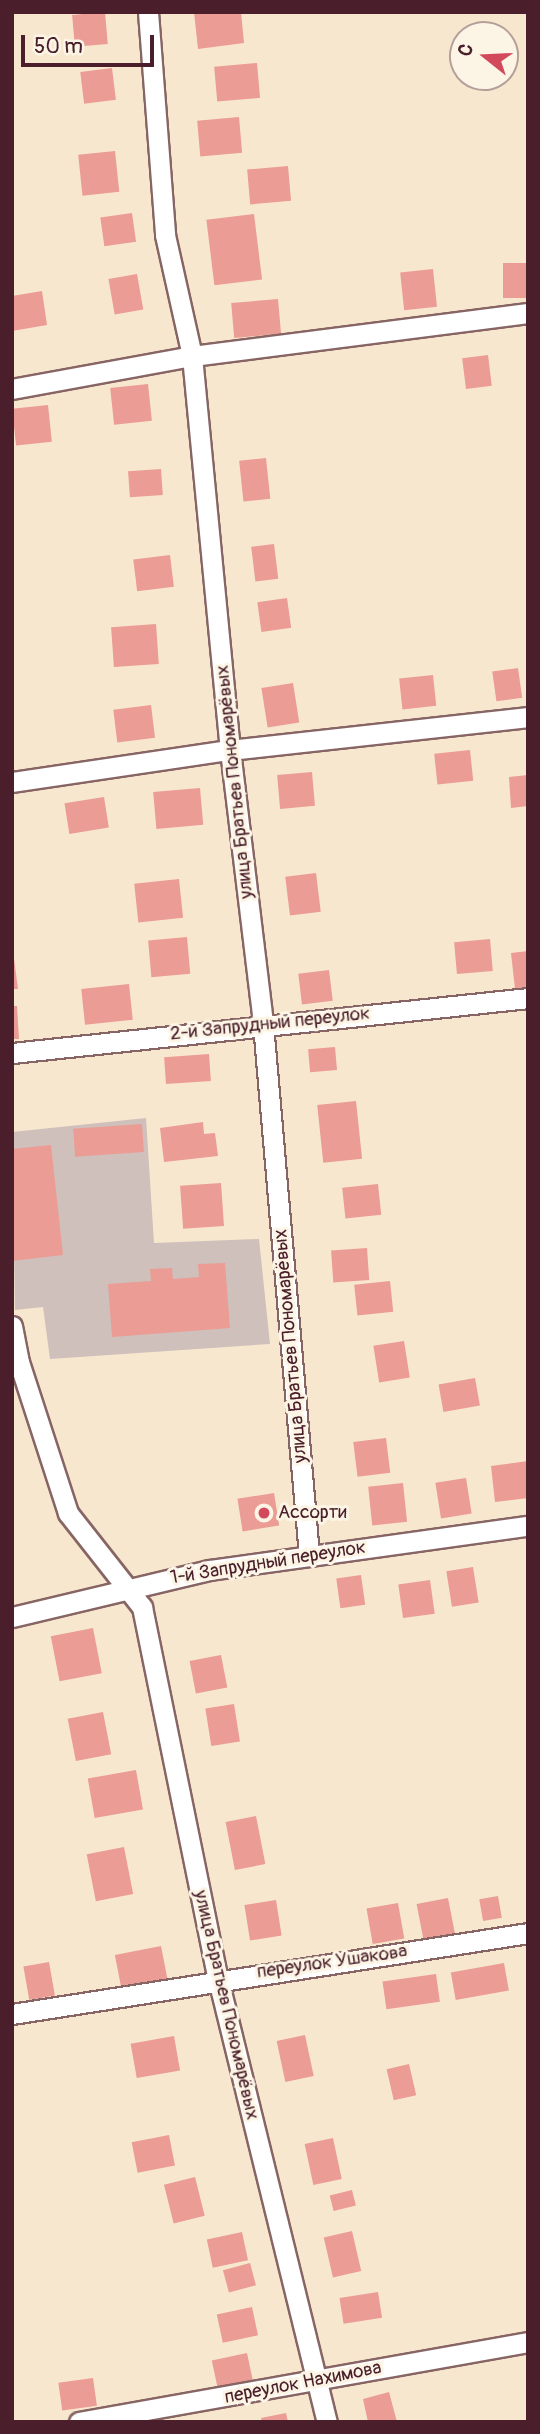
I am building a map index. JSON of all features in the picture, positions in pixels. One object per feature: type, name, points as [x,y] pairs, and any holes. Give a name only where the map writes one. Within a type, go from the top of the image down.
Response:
[{"type":"street","name":"улица Братьев Пономарёвых","points":[[148,12],[165,235],[192,356],[230,750],[263,1024],[309,1555]]},
{"type":"street","points":[[12,389],[192,356],[528,313]]},
{"type":"street","points":[[12,782],[230,750],[528,717]]},
{"type":"street","name":"2-й Запрудный переулок","points":[[12,1053],[263,1024],[528,998]]},
{"type":"street","name":"улица Братьев Пономарёвых","points":[[12,1326],[19,1362],[68,1513],[130,1588],[142,1607],[218,1979],[327,2422]]},
{"type":"street","name":"1-й Запрудный переулок","points":[[12,1617],[130,1588],[309,1555],[528,1526]]},
{"type":"street","name":"переулок Ушакова","points":[[12,2014],[99,2003],[218,1979],[528,1933]]},
{"type":"street","name":"переулок Нахимова","points":[[79,2422],[193,2405],[315,2379],[528,2342]]},
{"type":"shaded area","points":[[146,1118],[154,1243],[259,1239],[270,1344],[50,1359],[43,1307],[15,1310],[12,1132]]},
{"type":"building","points":[[105,12],[108,44],[75,47],[72,15]]},
{"type":"building","points":[[194,12],[241,12],[244,43],[198,49]]},
{"type":"building","points":[[257,63],[260,98],[217,102],[214,67]]},
{"type":"building","points":[[112,68],[116,100],[84,104],[80,72]]},
{"type":"building","points":[[239,117],[242,153],[200,157],[197,121]]},
{"type":"building","points":[[115,151],[119,192],[82,196],[78,155]]},
{"type":"building","points":[[288,166],[291,201],[250,204],[247,170]]},
{"type":"building","points":[[132,213],[136,242],[104,246],[100,217]]},
{"type":"building","points":[[254,214],[262,280],[214,285],[206,220]]},
{"type":"building","points":[[503,263],[528,263],[528,298],[503,298]]},
{"type":"building","points":[[433,269],[437,307],[404,310],[400,272]]},
{"type":"building","points":[[137,274],[143,309],[115,314],[108,279]]},
{"type":"building","points":[[42,291],[47,325],[12,331],[12,296]]},
{"type":"building","points":[[278,299],[281,334],[234,338],[231,303]]},
{"type":"building","points":[[488,355],[492,386],[466,389],[462,358]]},
{"type":"building","points":[[148,384],[152,421],[114,425],[110,388]]},
{"type":"building","points":[[48,405],[52,442],[16,446],[12,409]]},
{"type":"building","points":[[266,458],[270,499],[243,502],[239,461]]},
{"type":"building","points":[[161,469],[163,495],[130,497],[128,471]]},
{"type":"building","points":[[274,544],[278,579],[255,582],[251,547]]},
{"type":"building","points":[[170,555],[174,587],[137,591],[133,560]]},
{"type":"building","points":[[287,598],[291,628],[261,632],[257,602]]},
{"type":"building","points":[[156,624],[159,664],[114,667],[111,627]]},
{"type":"building","points":[[518,668],[522,698],[496,701],[492,672]]},
{"type":"building","points":[[433,675],[436,706],[402,709],[399,679]]},
{"type":"building","points":[[293,683],[299,723],[268,728],[261,688]]},
{"type":"building","points":[[151,705],[155,738],[117,742],[113,710]]},
{"type":"building","points":[[470,750],[473,781],[437,785],[434,754]]},
{"type":"building","points":[[312,772],[315,806],[280,809],[277,775]]},
{"type":"building","points":[[528,775],[528,806],[511,808],[509,777]]},
{"type":"building","points":[[200,788],[203,825],[156,829],[153,792]]},
{"type":"building","points":[[104,797],[109,828],[69,834],[64,803]]},
{"type":"building","points":[[316,873],[321,912],[290,915],[285,877]]},
{"type":"building","points":[[179,879],[183,918],[138,922],[134,884]]},
{"type":"building","points":[[187,937],[190,974],[151,977],[148,940]]},
{"type":"building","points":[[490,939],[493,971],[457,974],[454,942]]},
{"type":"building","points":[[12,943],[18,989],[12,989]]},
{"type":"building","points":[[528,951],[528,988],[515,989],[511,953]]},
{"type":"building","points":[[329,970],[333,1001],[302,1005],[298,974]]},
{"type":"building","points":[[129,984],[133,1020],[85,1025],[81,989]]},
{"type":"building","points":[[12,1006],[17,1006],[19,1039],[12,1039]]},
{"type":"building","points":[[335,1047],[337,1070],[310,1072],[308,1049]]},
{"type":"building","points":[[209,1054],[211,1081],[166,1084],[164,1057]]},
{"type":"building","points":[[356,1101],[362,1159],[323,1163],[317,1105]]},
{"type":"building","points":[[203,1122],[204,1134],[215,1133],[218,1156],[164,1162],[160,1128]]},
{"type":"building","points":[[142,1124],[144,1152],[75,1157],[73,1129]]},
{"type":"building","points":[[51,1145],[63,1255],[12,1261],[12,1149]]},
{"type":"building","points":[[221,1183],[224,1226],[183,1229],[180,1186]]},
{"type":"building","points":[[378,1184],[381,1215],[345,1219],[342,1188]]},
{"type":"building","points":[[367,1248],[369,1280],[333,1282],[331,1251]]},
{"type":"building","points":[[225,1263],[230,1328],[112,1337],[108,1284],[151,1281],[150,1269],[172,1268],[173,1279],[199,1277],[198,1264]]},
{"type":"building","points":[[390,1281],[393,1312],[357,1316],[354,1285]]},
{"type":"building","points":[[404,1341],[410,1378],[379,1382],[373,1346]]},
{"type":"building","points":[[475,1378],[480,1406],[443,1412],[439,1384]]},
{"type":"building","points":[[386,1438],[390,1473],[358,1477],[353,1442]]},
{"type":"building","points":[[528,1461],[528,1498],[495,1502],[491,1466]]},
{"type":"building","points":[[466,1478],[472,1514],[441,1518],[435,1483]]},
{"type":"building","points":[[403,1483],[407,1522],[372,1525],[368,1487]]},
{"type":"building","points":[[274,1493],[279,1526],[243,1531],[237,1499]]},
{"type":"building","points":[[473,1567],[479,1603],[452,1607],[446,1571]]},
{"type":"building","points":[[361,1575],[365,1605],[340,1608],[336,1578]]},
{"type":"building","points":[[430,1580],[435,1614],[403,1618],[398,1584]]},
{"type":"building","points":[[93,1628],[102,1673],[60,1681],[51,1636]]},
{"type":"building","points":[[221,1655],[227,1687],[196,1693],[190,1661]]},
{"type":"building","points":[[234,1704],[240,1742],[211,1746],[205,1709]]},
{"type":"building","points":[[103,1712],[111,1754],[76,1761],[68,1719]]},
{"type":"building","points":[[136,1770],[143,1809],[95,1818],[88,1779]]},
{"type":"building","points":[[256,1816],[265,1864],[235,1870],[226,1822]]},
{"type":"building","points":[[124,1847],[133,1894],[96,1901],[87,1854]]},
{"type":"building","points":[[498,1896],[502,1918],[483,1921],[479,1899]]},
{"type":"building","points":[[448,1898],[455,1933],[423,1939],[417,1904]]},
{"type":"building","points":[[276,1900],[282,1936],[250,1941],[244,1905]]},
{"type":"building","points":[[398,1903],[404,1938],[373,1944],[366,1909]]},
{"type":"building","points":[[161,1946],[168,1983],[122,1992],[115,1955]]},
{"type":"building","points":[[49,1962],[55,1995],[29,2000],[23,1967]]},
{"type":"building","points":[[504,1963],[509,1991],[456,2000],[451,1972]]},
{"type":"building","points":[[436,1974],[440,2002],[386,2009],[383,1982]]},
{"type":"building","points":[[305,2035],[314,2076],[285,2082],[277,2041]]},
{"type":"building","points":[[174,2036],[180,2070],[137,2078],[131,2044]]},
{"type":"building","points":[[409,2064],[416,2095],[394,2100],[387,2069]]},
{"type":"building","points":[[169,2135],[175,2165],[138,2173],[132,2142]]},
{"type":"building","points":[[333,2138],[342,2179],[313,2185],[305,2144]]},
{"type":"building","points":[[195,2177],[205,2216],[174,2224],[164,2185]]},
{"type":"building","points":[[352,2190],[356,2206],[334,2211],[330,2196]]},
{"type":"building","points":[[352,2231],[361,2271],[333,2277],[324,2238]]},
{"type":"building","points":[[242,2232],[248,2260],[213,2268],[207,2239]]},
{"type":"building","points":[[250,2263],[256,2285],[229,2292],[223,2270]]},
{"type":"building","points":[[378,2292],[382,2318],[344,2324],[339,2298]]},
{"type":"building","points":[[252,2307],[258,2335],[223,2343],[217,2314]]},
{"type":"building","points":[[247,2353],[253,2381],[218,2389],[212,2360]]},
{"type":"building","points":[[93,2378],[97,2406],[62,2411],[58,2383]]},
{"type":"building","points":[[389,2392],[397,2422],[368,2422],[363,2399]]},
{"type":"building","points":[[286,2413],[288,2422],[262,2422],[261,2418]]},
{"type":"place","name":"Ассорти","points":[[264,1513]]}]
